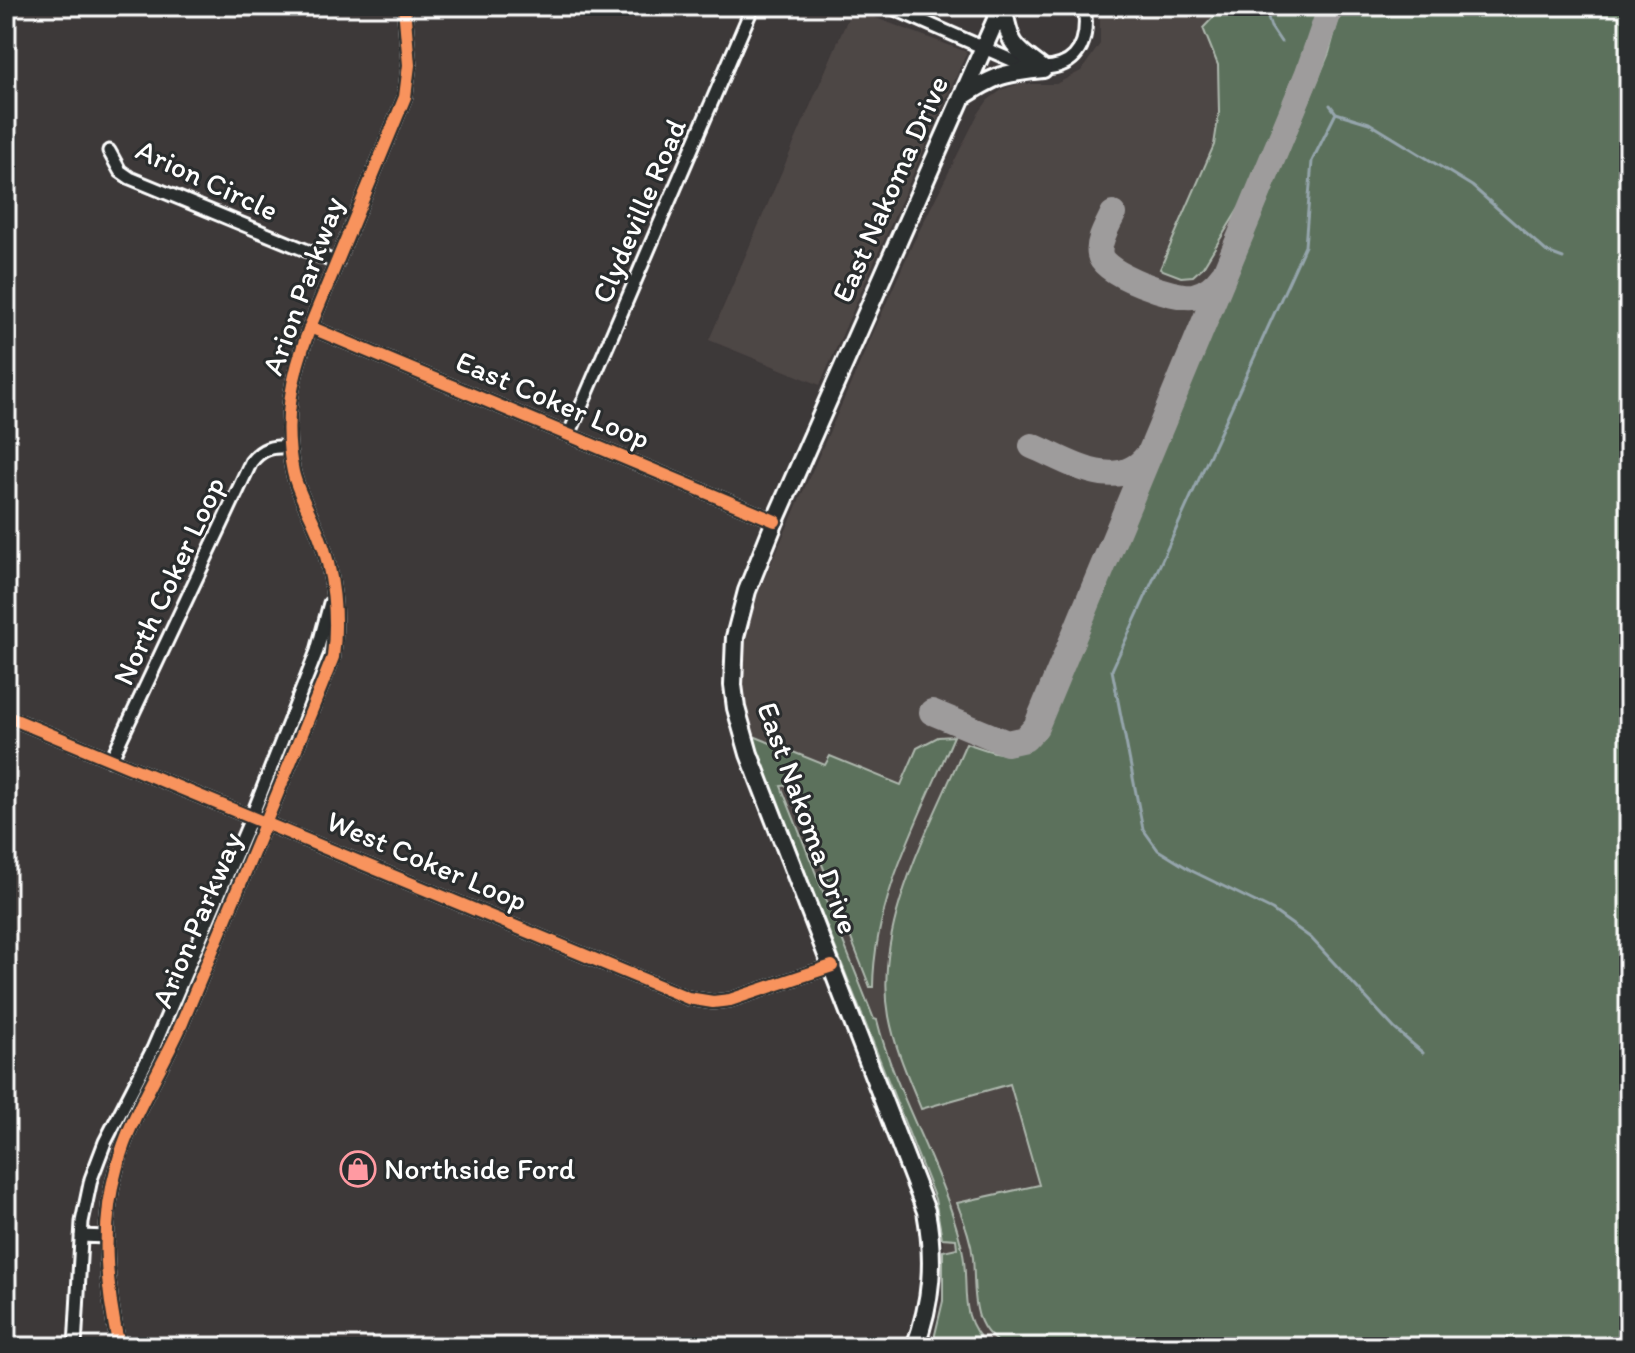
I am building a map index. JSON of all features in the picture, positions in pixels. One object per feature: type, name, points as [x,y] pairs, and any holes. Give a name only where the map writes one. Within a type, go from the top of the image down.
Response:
[{"type":"main road","name":"East Nakoma Drive","points":[[915,1347],[924,1323],[933,1276],[926,1211],[749,754],[736,708],[733,661],[740,614],[775,521],[1003,6]]},
{"type":"main road","points":[[1003,6],[1009,36],[1016,49],[1043,69]]},
{"type":"main road","points":[[961,98],[991,78],[1043,69]]},
{"type":"main road","points":[[924,1323],[924,1347]]},
{"type":"street","name":"Clydeville Road","points":[[569,435],[753,6]]},
{"type":"street","points":[[888,6],[1025,66],[1043,69],[1067,62],[1082,47],[1085,36],[1084,6]]},
{"type":"street","name":"Arion Parkway","points":[[119,1347],[109,1297],[106,1237],[116,1168],[267,822],[333,657],[336,628],[323,546],[293,474],[289,447],[290,393],[296,364],[310,327],[405,97],[409,65],[403,9]]},
{"type":"street","name":"Arion Circle","points":[[109,151],[120,171],[130,178],[337,263]]},
{"type":"street","name":"East Coker Loop","points":[[310,327],[775,521]]},
{"type":"street","name":"North Coker Loop","points":[[111,760],[251,462],[272,446],[289,447]]},
{"type":"street","name":"Arion Parkway","points":[[75,1347],[81,1236],[91,1179],[105,1142],[166,1020],[252,816],[317,651],[332,595]]},
{"type":"street","name":"West Coker Loop","points":[[6,716],[688,998],[713,1002],[747,996],[832,966]]},
{"type":"street","points":[[166,1020],[180,1026]]},
{"type":"street","points":[[81,1236],[106,1237]]},
{"type":"shaded area","points":[[1100,6],[1629,6],[1629,1347],[945,1347],[935,1331],[946,1278],[940,1207],[754,742],[744,707],[743,657],[751,609],[913,243],[978,114],[988,100],[1003,89],[1019,84],[1056,84],[1081,71],[1100,44]]},
{"type":"shaded area","points":[[852,9],[967,52],[820,385],[709,340]]},
{"type":"green space","points":[[1224,6],[1320,6],[1310,38],[1241,205],[1203,267],[1193,276],[1181,277],[1160,269],[1214,145],[1219,113],[1218,65],[1203,28]]},
{"type":"green space","points":[[1342,6],[1629,6],[1629,1347],[1006,1347],[994,1339],[980,1320],[972,1251],[957,1203],[1039,1185],[1010,1084],[921,1109],[889,1016],[886,982],[889,947],[897,912],[908,876],[966,743],[1006,754],[1024,750],[1044,736],[1329,53]]},
{"type":"green space","points":[[751,735],[825,765],[830,756],[901,785],[917,748],[938,737],[954,736],[890,890],[875,954],[873,987],[870,987],[791,785],[781,786],[877,1020],[895,1077],[943,1187],[961,1244],[971,1322],[989,1347],[943,1347],[941,1344],[932,1347],[943,1301],[943,1251],[957,1248],[956,1239],[942,1238],[935,1199]]},
{"type":"waterway","points":[[1264,6],[1271,27],[1281,42]]},
{"type":"waterway","points":[[1330,105],[1336,113],[1369,123],[1472,186],[1547,252],[1563,258]]},
{"type":"waterway","points":[[1336,113],[1312,161],[1305,246],[1112,670],[1143,829],[1158,850],[1192,871],[1272,910],[1311,938],[1395,1029],[1423,1053]]},
{"type":"taxiway","points":[[932,712],[1007,743],[1025,739],[1036,727],[1308,73],[1331,6]]},
{"type":"taxiway","points":[[1113,214],[1099,250],[1104,262],[1113,270],[1141,284],[1184,296],[1210,289],[1223,275]]},
{"type":"taxiway","points":[[1032,446],[1076,466],[1107,474],[1121,473],[1135,467],[1147,456]]},
{"type":"cycle path","points":[[119,1347],[107,1256],[108,1211],[117,1166],[138,1111],[182,1023],[333,657],[335,611],[331,580],[324,549],[293,472],[289,416],[298,362],[310,327],[405,97],[409,65],[404,6]]},
{"type":"cycle path","points":[[310,327],[775,521]]},
{"type":"cycle path","points":[[6,716],[688,998],[713,1002],[730,1000],[832,966]]},
{"type":"place","name":"Northside Ford","points":[[358,1169]]}]
